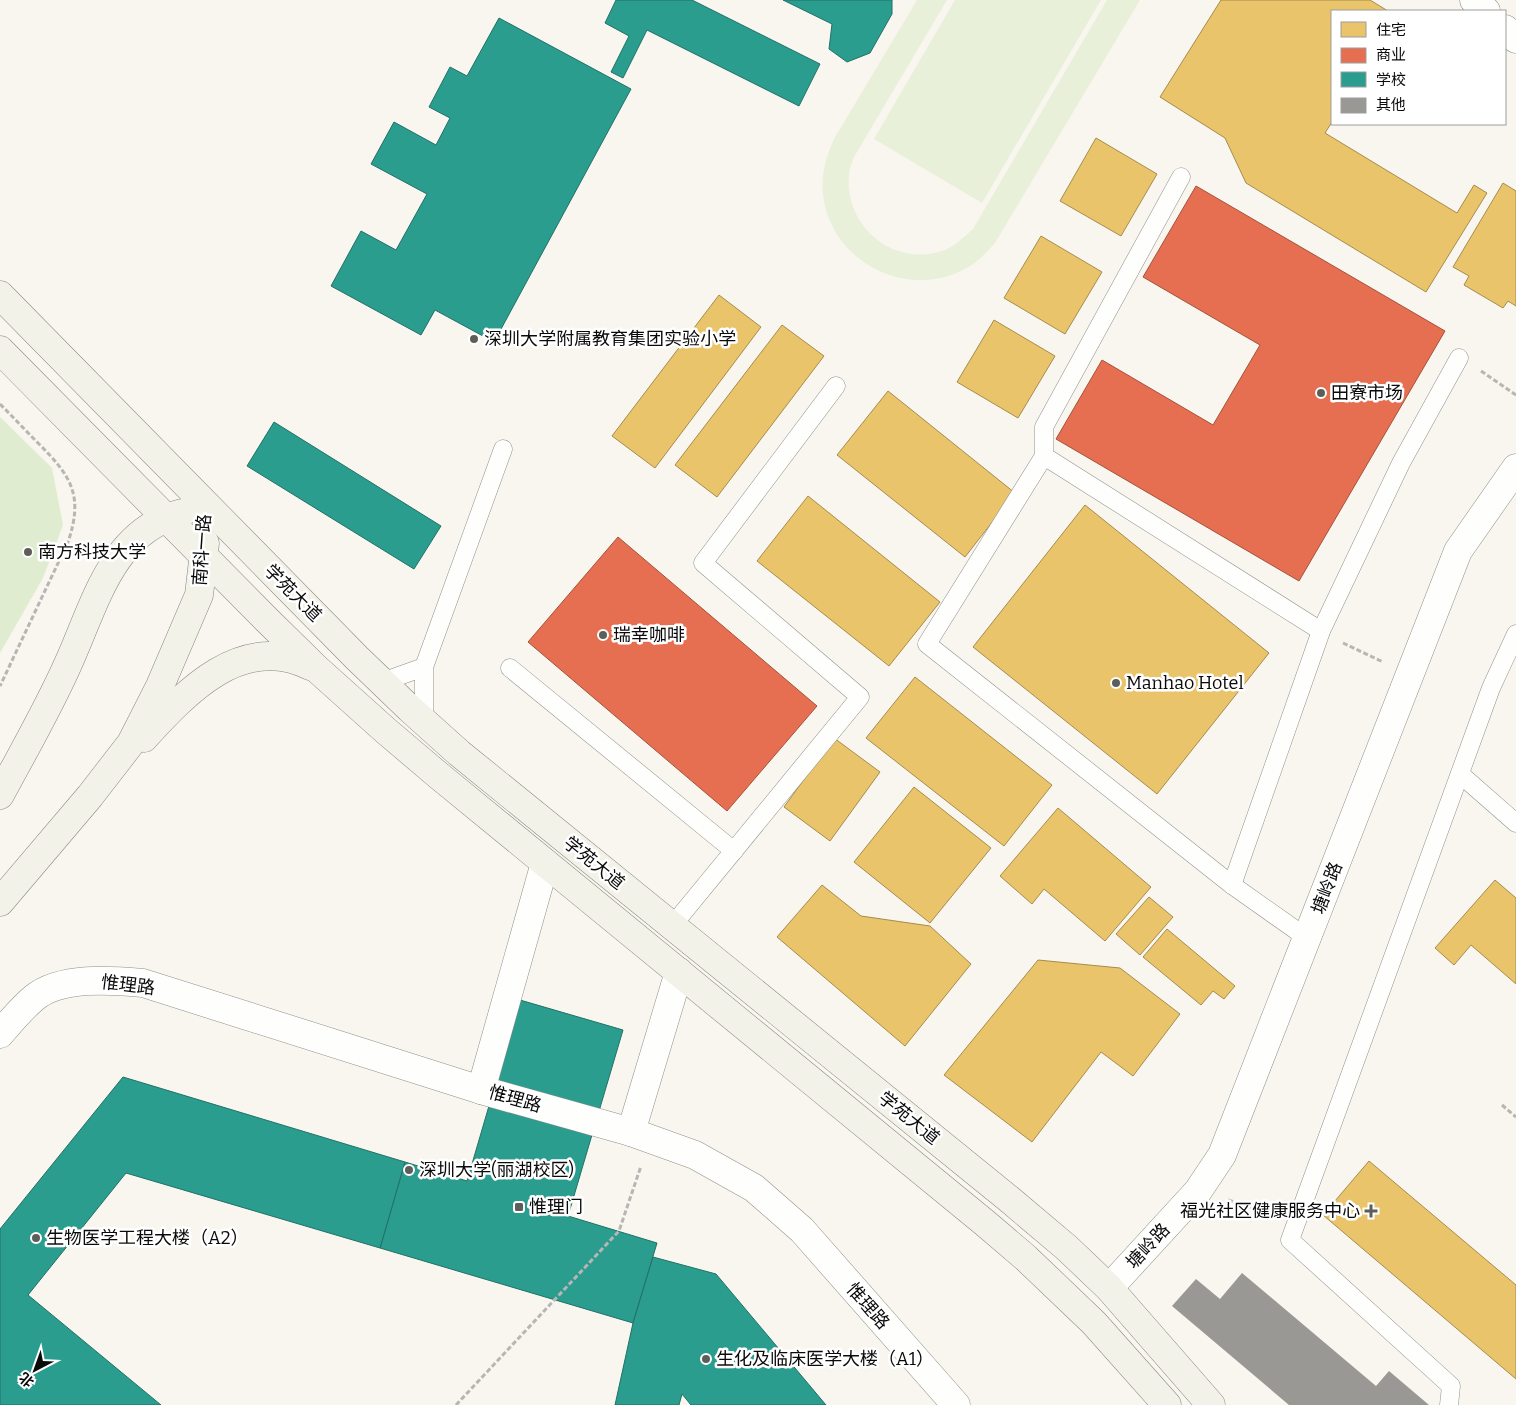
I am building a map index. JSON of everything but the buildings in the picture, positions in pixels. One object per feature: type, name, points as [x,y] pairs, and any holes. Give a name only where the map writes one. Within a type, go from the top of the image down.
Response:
[{"type":"main road","name":"学苑大道","points":[[0,295],[207,506],[424,722],[458,753],[1067,1248],[1108,1288],[1211,1405]]},
{"type":"main road","name":"学苑大道","points":[[0,350],[317,669],[438,775],[985,1222],[1094,1323],[1166,1405]]},
{"type":"main road","name":"南科一路","points":[[0,795],[68,663],[111,567],[133,540],[165,517],[207,506],[204,557],[199,595],[160,686],[131,743],[90,796],[0,902]]},
{"type":"main road","points":[[90,796],[165,715],[199,684],[215,673],[235,663],[266,655],[284,656],[317,669]]},
{"type":"street","points":[[1474,0],[1485,10]]},
{"type":"street","points":[[1506,30],[1516,40]]},
{"type":"street","name":"塘岭路","points":[[1108,1288],[1198,1191],[1222,1155],[1458,551],[1516,468]]},
{"type":"street","points":[[482,1090],[545,863]]},
{"type":"street","points":[[640,1136],[679,972]]},
{"type":"street","name":"惟理路","points":[[0,1034],[36,996],[59,986],[83,981],[143,982],[482,1090],[640,1136],[695,1155],[754,1188],[802,1230],[956,1405]]},
{"type":"lane","points":[[1181,177],[1044,426],[1044,456],[927,644],[1232,885],[1307,938]]},
{"type":"lane","points":[[1232,885],[1321,631],[1401,463],[1459,358]]},
{"type":"lane","points":[[672,926],[860,697],[703,563],[836,386]]},
{"type":"lane","points":[[424,722],[424,667],[503,449]]},
{"type":"lane","points":[[1044,456],[1321,631]]},
{"type":"lane","points":[[1449,1405],[1451,1386],[1290,1240],[1491,688],[1516,634]]},
{"type":"lane","points":[[382,682],[424,667]]},
{"type":"lane","points":[[510,668],[734,851]]},
{"type":"lane","points":[[1460,774],[1516,823]]},
{"type":"path","points":[[1478,369],[1516,395]]},
{"type":"path","points":[[0,404],[59,464],[67,476],[73,491],[75,508],[74,524],[68,542],[0,686]]},
{"type":"path","points":[[1345,644],[1377,660]]},
{"type":"path","points":[[1502,1105],[1516,1117]]},
{"type":"path","points":[[456,1405],[619,1231],[640,1136]]},
{"type":"path","points":[[1198,1191],[1297,1221]]},
{"type":"green space","points":[[917,0],[947,0],[854,157],[849,175],[850,194],[855,211],[863,226],[875,238],[890,247],[906,253],[924,254],[942,251],[951,247],[973,229],[1107,0],[1140,0],[995,243],[968,268],[940,278],[917,280],[895,277],[874,268],[855,255],[840,238],[829,217],[823,194],[823,180],[825,166],[834,139]]},
{"type":"green space","points":[[955,0],[1101,0],[982,203],[874,139]]},
{"type":"green space","name":"南方科技大学","points":[[0,417],[52,468],[63,525],[43,578],[0,653]]},
{"type":"place","name":"深圳大学附属教育集团实验小学","points":[[474,339]]},
{"type":"place","name":"田寮市场","points":[[1321,393]]},
{"type":"place","name":"南方科技大学","points":[[28,552]]},
{"type":"place","name":"瑞幸咖啡","points":[[603,635]]},
{"type":"place","name":"Manhao Hotel","points":[[1116,683]]},
{"type":"place","name":"深圳大学(丽湖校区)","points":[[409,1170]]},
{"type":"place","name":"惟理门","points":[[519,1207]]},
{"type":"place","name":"福光社区健康服务中心","points":[[1371,1211]]},
{"type":"place","name":"生物医学工程大楼（A2）","points":[[36,1238]]},
{"type":"place","name":"生化及临床医学大楼（A1）","points":[[706,1359]]}]
